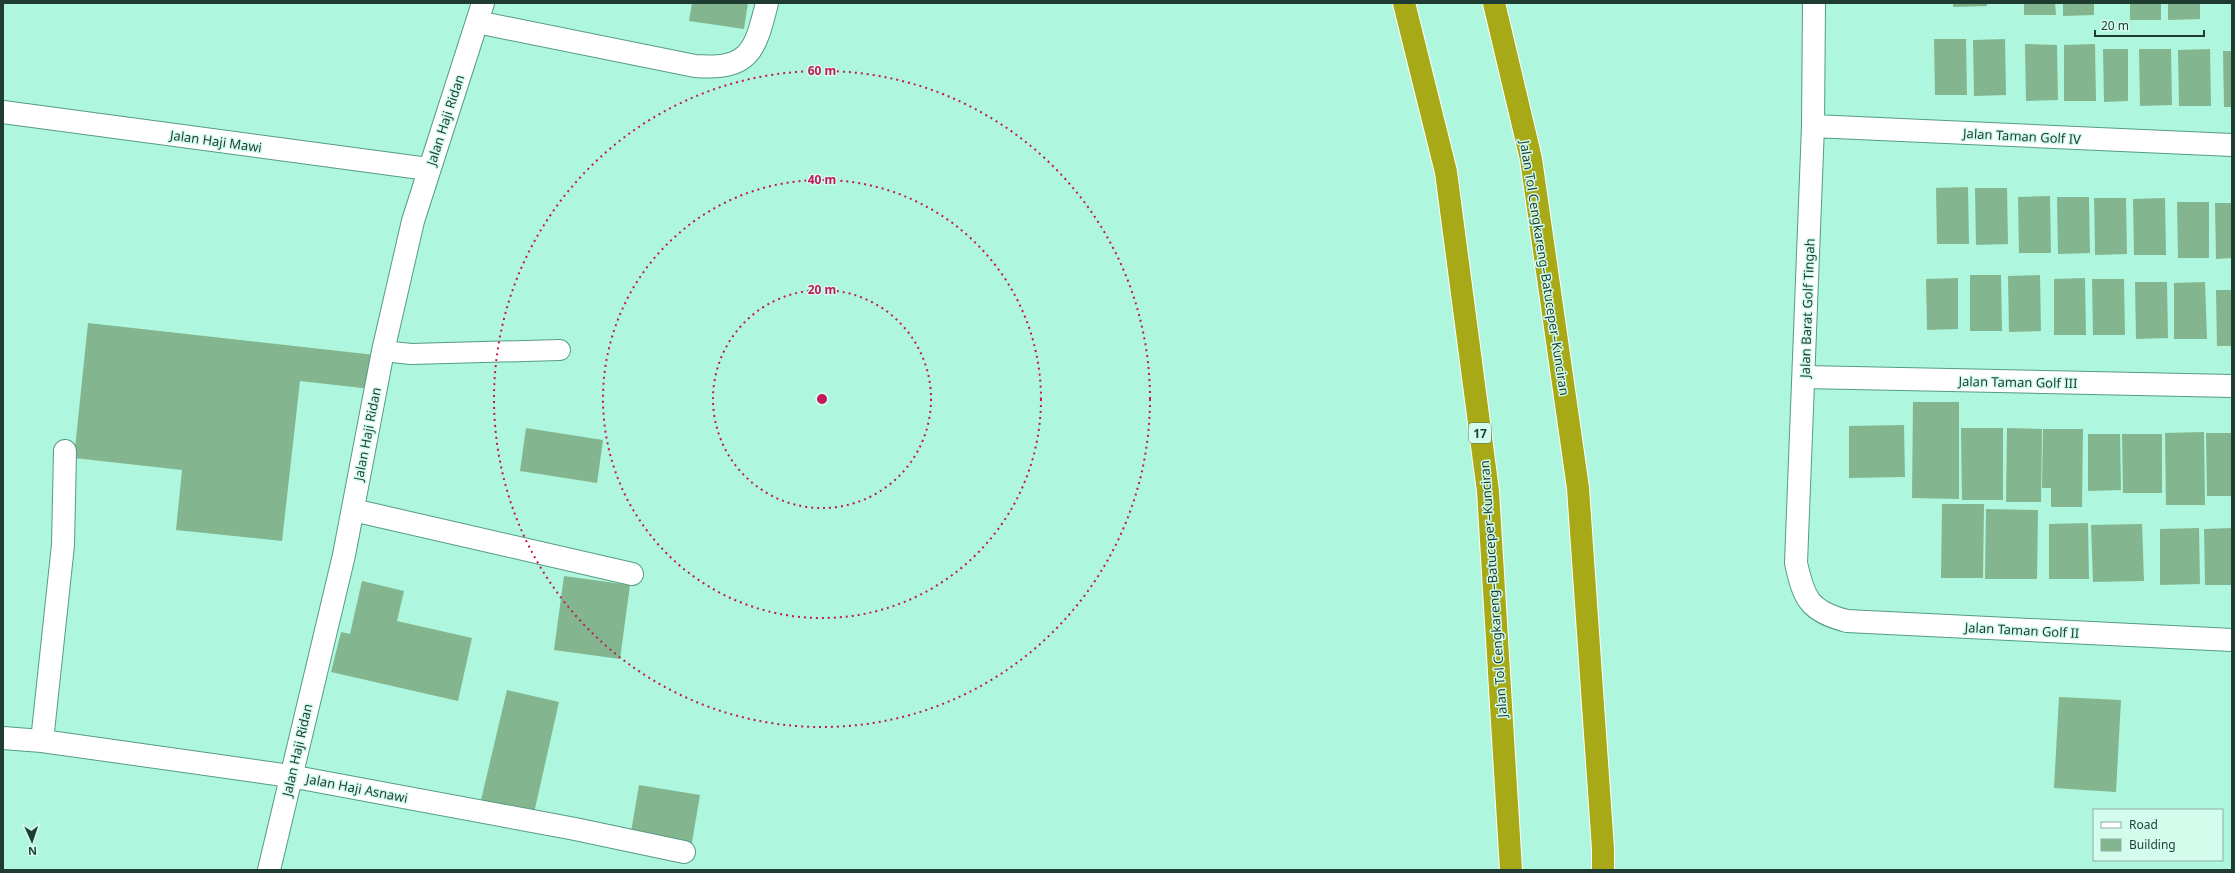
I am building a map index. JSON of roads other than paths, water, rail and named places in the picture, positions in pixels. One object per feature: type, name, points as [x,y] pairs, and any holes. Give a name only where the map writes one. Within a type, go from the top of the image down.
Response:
[{"type":"highway","name":"Jalan Tol Cengkareng–Batuceper–Kunciran","points":[[1404,3],[1446,172],[1488,491],[1511,870]]},
{"type":"highway","name":"Jalan Tol Cengkareng–Batuceper–Kunciran","points":[[1494,3],[1531,159],[1578,488],[1603,849],[1603,870]]},
{"type":"street","points":[[480,12],[695,66],[717,68],[735,64],[747,56],[759,37],[767,3]]},
{"type":"street","name":"Jalan Barat Golf Tingah","points":[[1814,3],[1813,126],[1805,377],[1796,563],[1802,591],[1815,607]]},
{"type":"street","name":"Jalan Haji Ridan","points":[[269,870],[353,510],[383,351],[413,221],[428,169],[480,12]]},
{"type":"street","name":"Jalan Haji Mawi","points":[[3,112],[428,169]]},
{"type":"street","name":"Jalan Taman Golf IV","points":[[1813,126],[2232,145]]},
{"type":"street","name":"Jalan Taman Golf III","points":[[1805,377],[2232,386]]},
{"type":"street","points":[[42,741],[63,545],[65,451]]},
{"type":"street","points":[[353,510],[632,574]]},
{"type":"street","name":"Jalan Taman Golf II","points":[[1815,607],[1829,616],[1847,621],[2232,640]]},
{"type":"street","name":"Jalan Haji Asnawi","points":[[3,738],[42,741],[290,776],[575,829],[684,852]]},
{"type":"lane","points":[[383,351],[411,354],[560,350]]}]
